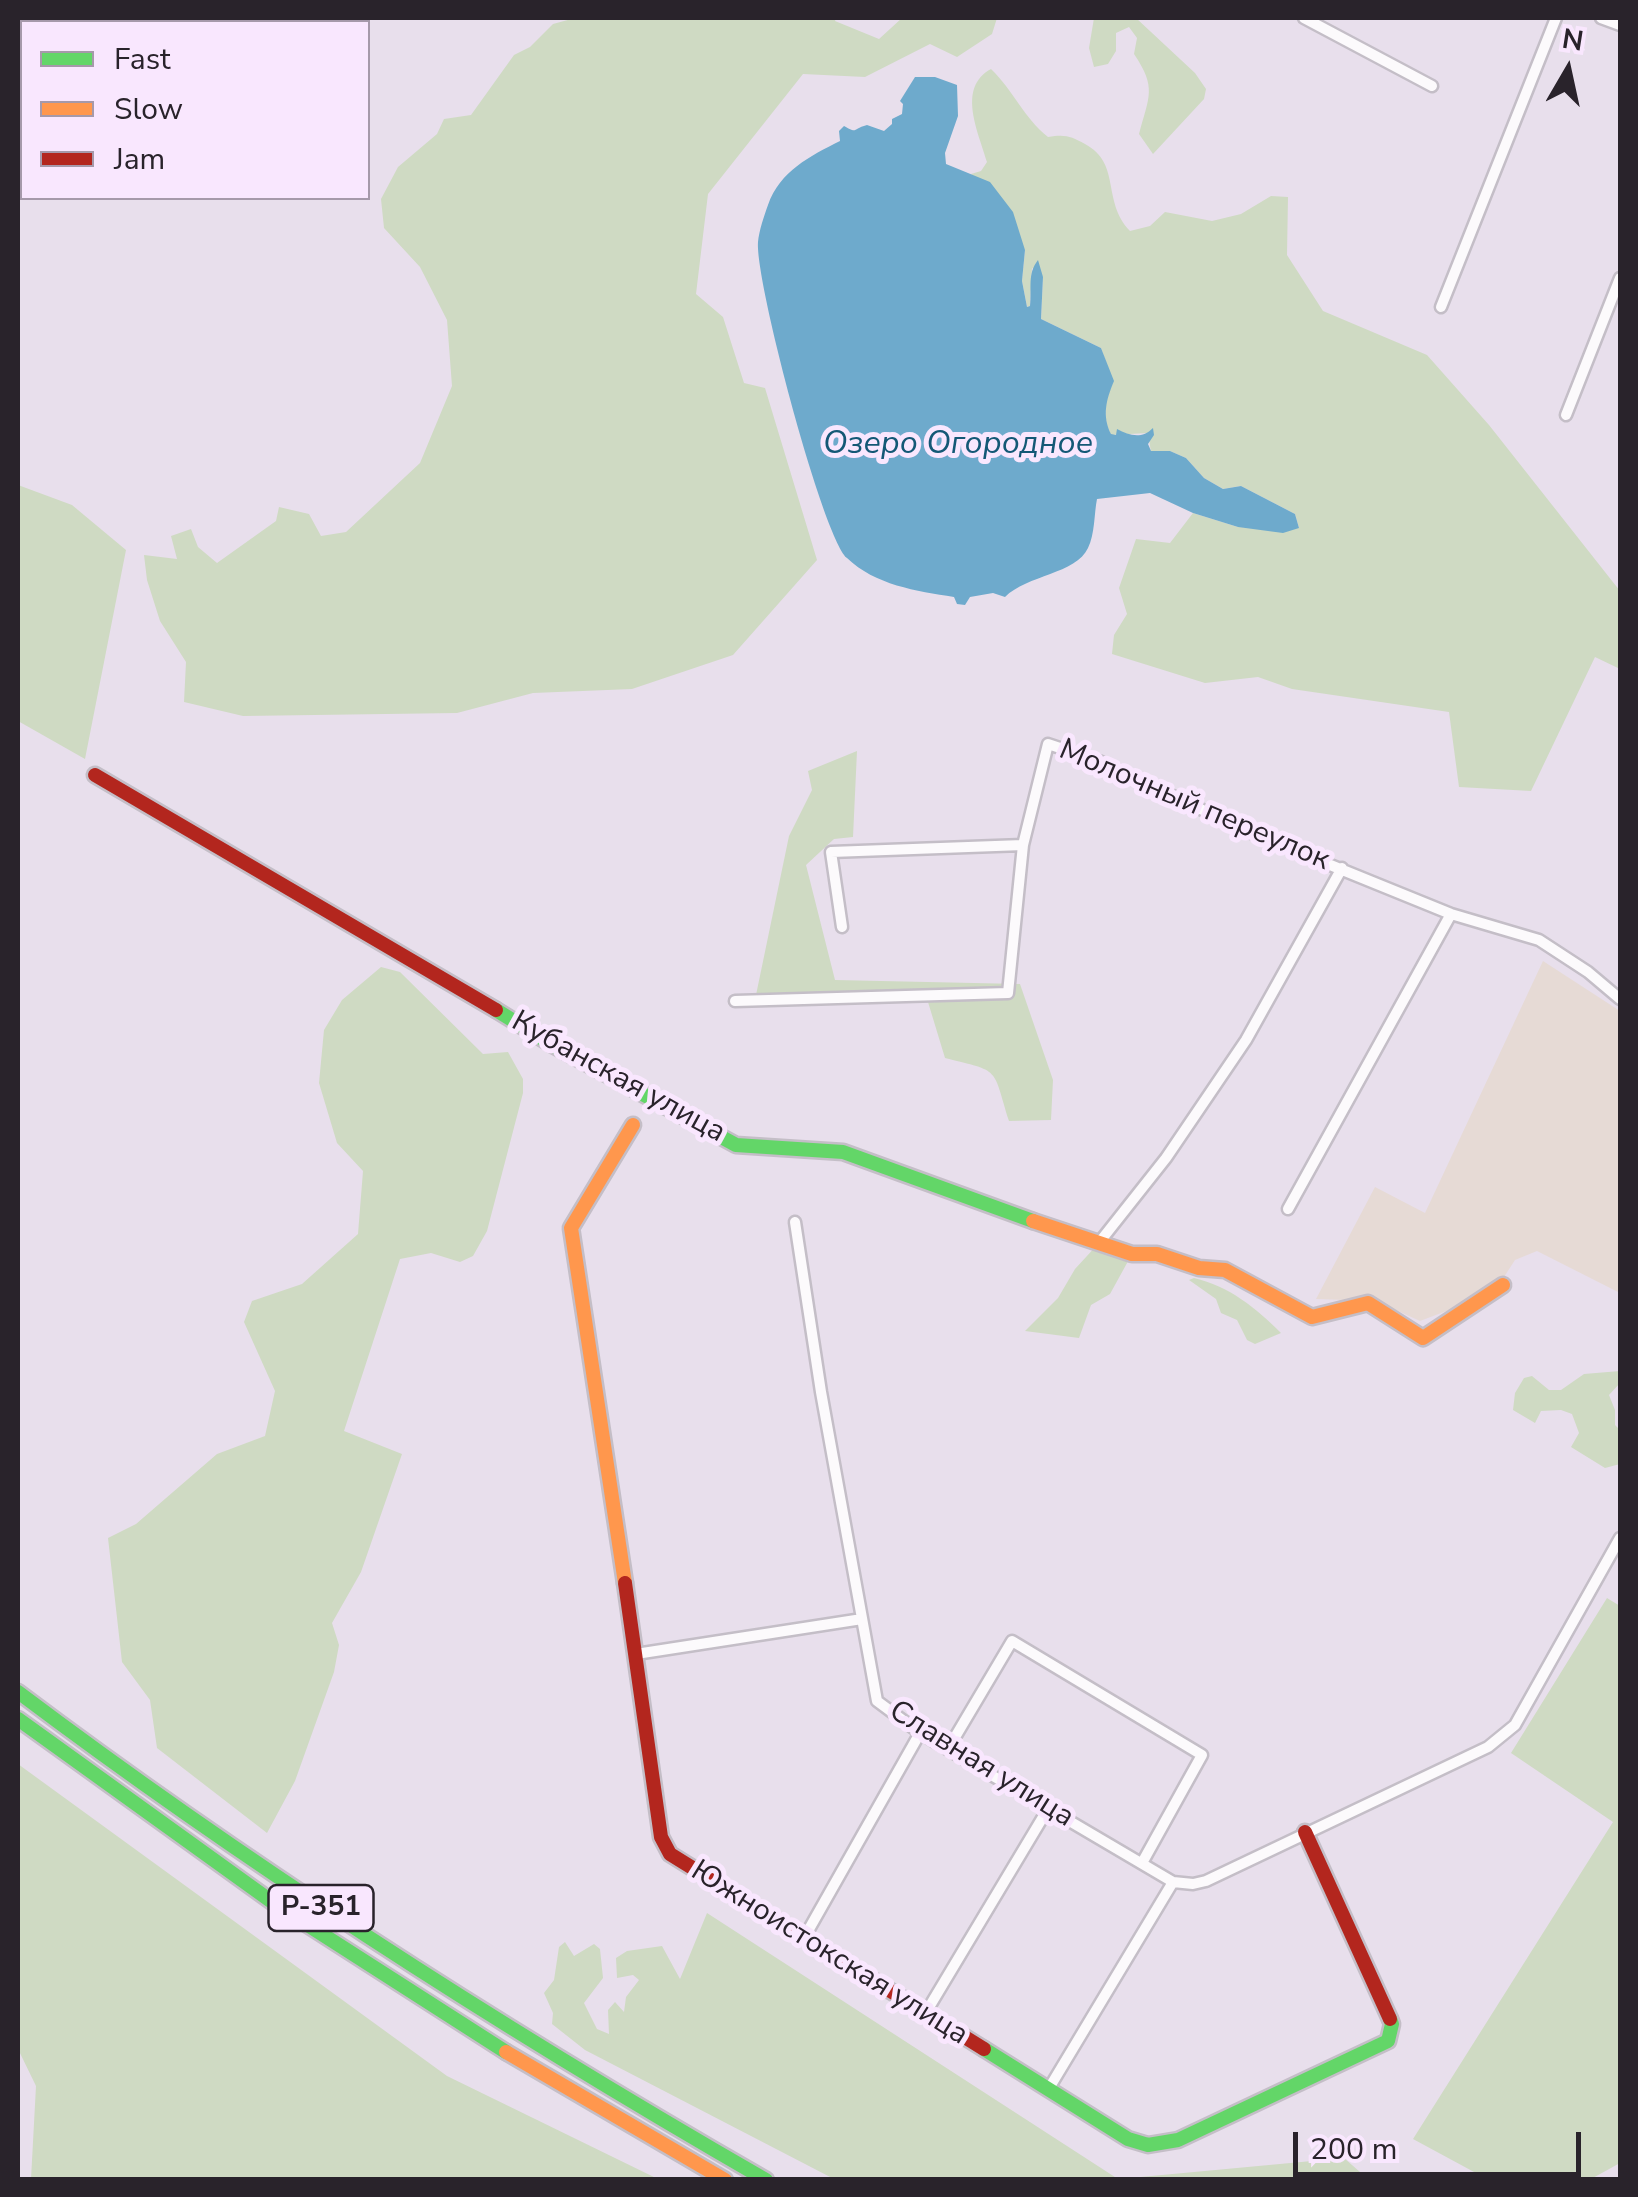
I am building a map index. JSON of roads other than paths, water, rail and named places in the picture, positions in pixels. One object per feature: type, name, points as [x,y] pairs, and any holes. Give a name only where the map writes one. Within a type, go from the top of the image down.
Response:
[{"type":"main road","name":"Кубанская улица","points":[[95,775],[403,953],[551,1044],[736,1145],[843,1152],[1098,1244],[1132,1254],[1158,1254],[1200,1268],[1226,1270],[1312,1317],[1368,1303],[1423,1338],[1503,1285]]},
{"type":"main road","name":"Южноистокская улица","points":[[633,1125],[571,1228],[570,1242],[665,1849],[1128,2139],[1148,2144],[1169,2143],[1388,2041],[1392,2024],[1305,1832]]},
{"type":"main road","name":"Р-351","points":[[18,1692],[149,1791],[310,1901],[636,2106],[766,2180]]},
{"type":"main road","name":"Р-351","points":[[18,1719],[208,1857],[406,1990],[725,2180]]},
{"type":"street","points":[[1304,18],[1432,86]]},
{"type":"street","points":[[1441,307],[1556,18]]},
{"type":"street","points":[[1601,18],[1620,24]]},
{"type":"street","points":[[1566,414],[1620,278]]},
{"type":"street","name":"Молочный переулок","points":[[1023,845],[1048,744],[1099,762],[1250,832],[1451,914],[1539,940],[1620,999]]},
{"type":"street","points":[[735,1001],[1008,993],[1023,845],[830,852],[842,927]]},
{"type":"street","points":[[1098,1244],[1166,1158],[1246,1040],[1342,868]]},
{"type":"street","points":[[1288,1209],[1451,914]]},
{"type":"street","name":"Славная улица","points":[[795,1222],[877,1701],[920,1733],[1173,1882]]},
{"type":"street","points":[[1048,2090],[1173,1882],[1192,1884],[1206,1880],[1488,1747],[1515,1725],[1620,1538]]},
{"type":"street","points":[[636,1654],[862,1620]]},
{"type":"street","points":[[948,1749],[1012,1641],[1202,1755],[1142,1864]]},
{"type":"street","points":[[804,1938],[920,1733]]},
{"type":"street","points":[[925,2014],[1048,1807]]},
{"type":"water","name":"Озеро Огородное","points":[[915,77],[935,77],[957,85],[958,116],[945,153],[946,164],[990,182],[1013,212],[1025,250],[1022,281],[1027,307],[1032,271],[1038,260],[1043,277],[1041,319],[1101,348],[1114,381],[1106,408],[1111,434],[1116,435],[1117,429],[1140,435],[1153,428],[1154,435],[1148,444],[1151,451],[1170,451],[1186,458],[1204,478],[1223,489],[1241,486],[1295,514],[1299,528],[1283,533],[1238,527],[1193,513],[1150,493],[1097,499],[1092,537],[1082,557],[1005,597],[993,593],[970,597],[965,605],[957,604],[954,597],[883,581],[847,558],[822,504],[792,405],[767,304],[758,242],[773,193],[788,174],[840,141],[839,131],[844,126],[853,130],[867,125],[884,131],[892,119],[902,114],[900,101]]}]
